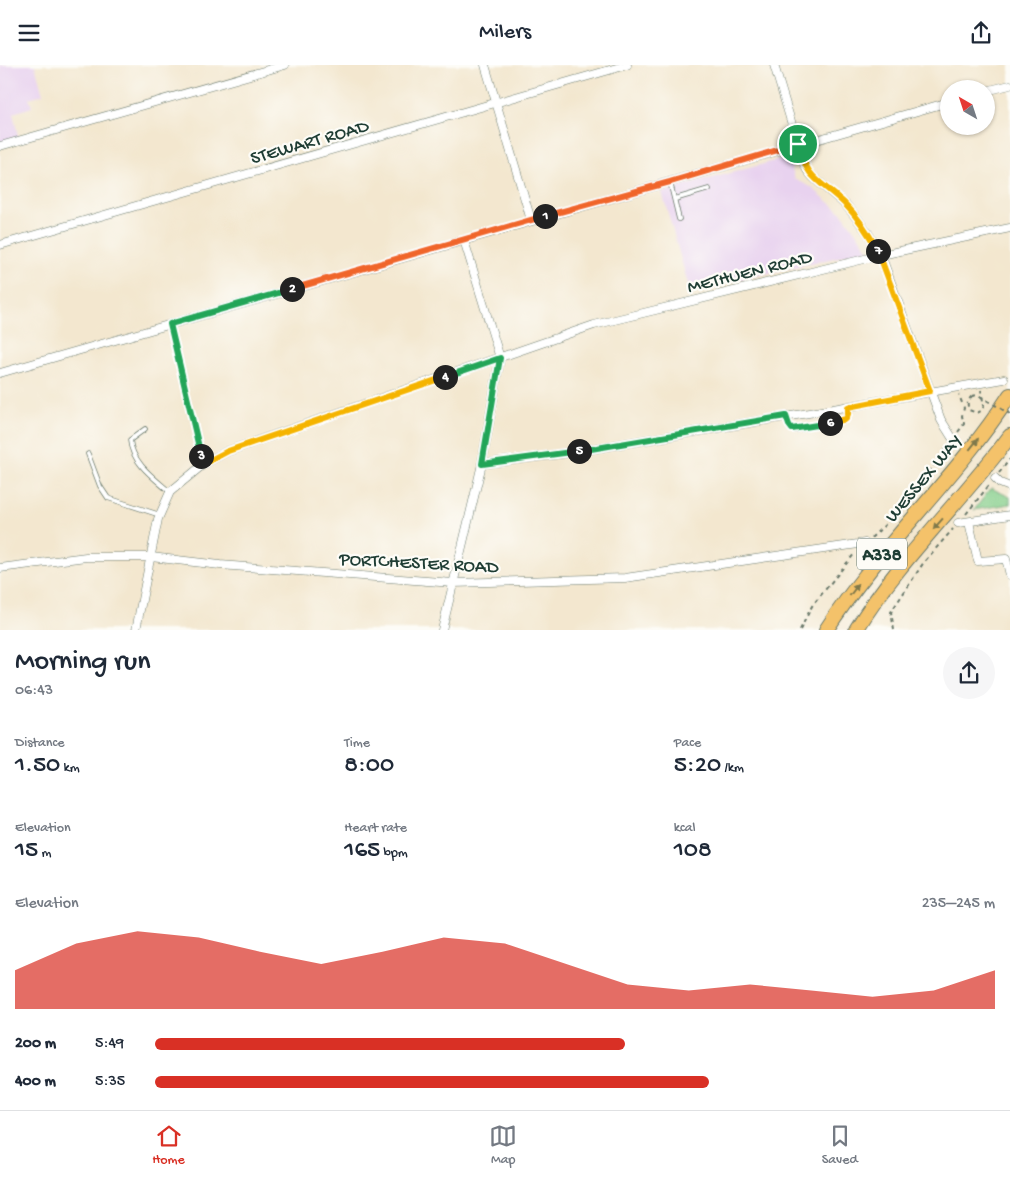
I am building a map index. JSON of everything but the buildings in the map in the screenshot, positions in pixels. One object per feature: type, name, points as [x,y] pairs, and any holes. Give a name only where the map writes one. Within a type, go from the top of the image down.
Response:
[{"type":"highway","name":"WESSEX WAY","points":[[826,630],[860,581],[970,449],[1010,395]]},
{"type":"highway","name":"A338","points":[[856,630],[878,597],[1010,436]]},
{"type":"street","points":[[0,146],[285,65]]},
{"type":"street","points":[[485,65],[531,220]]},
{"type":"street","name":"STEWART ROAD","points":[[0,245],[627,65]]},
{"type":"street","points":[[774,65],[803,161],[813,177],[851,211],[868,233],[880,255],[940,420],[953,439]]},
{"type":"street","points":[[995,89],[1010,85]]},
{"type":"street","points":[[0,373],[940,105]]},
{"type":"street","name":"METHUEN ROAD","points":[[170,492],[205,463],[228,451],[594,325],[880,255],[1010,228]]},
{"type":"street","points":[[442,630],[482,464],[500,358],[464,240]]},
{"type":"street","points":[[482,464],[561,454],[848,407],[1004,379]]},
{"type":"street","points":[[995,478],[1000,483],[1010,487]]},
{"type":"street","points":[[136,630],[160,515],[170,492]]},
{"type":"street","points":[[958,523],[1010,515]]},
{"type":"street","points":[[969,522],[978,561],[1006,559],[1010,575]]},
{"type":"street","name":"PORTCHESTER ROAD","points":[[0,568],[86,557],[151,557],[220,565],[453,583],[625,578],[865,543]]},
{"type":"lane","points":[[670,182],[679,219]]},
{"type":"lane","points":[[674,199],[709,189]]},
{"type":"lane","points":[[786,416],[790,428],[795,430],[844,420],[848,414],[848,407]]},
{"type":"lane","points":[[145,429],[130,440],[130,447],[142,468],[170,492]]},
{"type":"lane","points":[[88,454],[100,486],[108,498],[160,515]]},
{"type":"path","points":[[170,324],[200,455],[205,463]]},
{"type":"path","points":[[979,383],[984,406],[977,413],[969,411],[968,400],[972,396],[978,395],[1010,414]]},
{"type":"path","points":[[800,630],[812,606],[852,555],[904,507],[964,424],[962,416],[964,408],[959,395],[959,386]]},
{"type":"path","points":[[894,630],[891,612],[924,562],[1010,459]]},
{"type":"shaded area","points":[[0,65],[35,65],[43,94],[29,98],[32,107],[13,113],[19,141],[0,146]]},
{"type":"shaded area","points":[[785,158],[789,160],[795,179],[811,187],[841,212],[869,250],[690,291],[662,192]]},
{"type":"green space","points":[[991,488],[1010,497],[1010,504],[974,510]]},
{"type":"route","points":[[798,144],[807,169],[819,183],[846,205],[868,233],[880,255],[930,391],[848,407],[848,414],[844,420],[795,430],[790,428],[786,416],[561,454],[482,464],[500,358],[228,451],[205,463],[200,455],[170,324],[798,144]]}]
